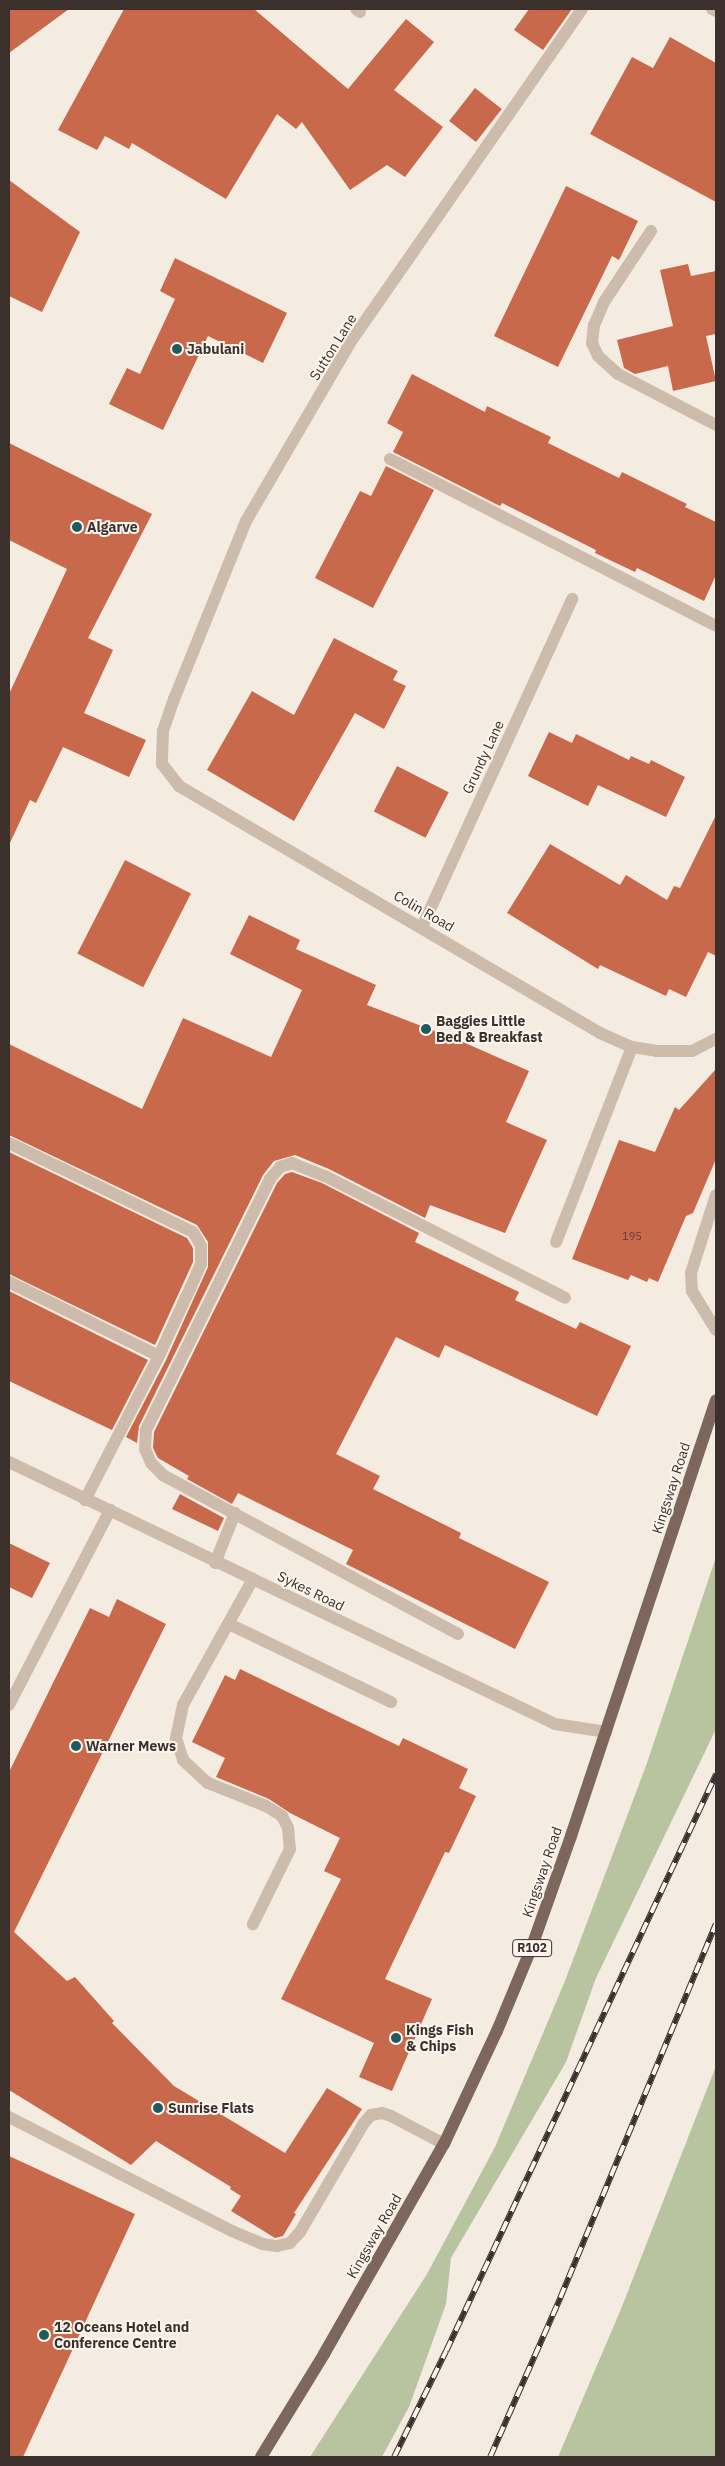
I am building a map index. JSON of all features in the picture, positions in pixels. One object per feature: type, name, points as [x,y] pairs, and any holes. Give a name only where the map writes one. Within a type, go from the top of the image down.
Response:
[{"type":"main road","name":"Kingsway Road","points":[[261,2457],[324,2354],[444,2144],[497,2031],[531,1949],[606,1732],[716,1401]]},
{"type":"street","name":"Sutton Lane","points":[[163,730],[246,521],[353,338],[582,9]]},
{"type":"street","points":[[712,9],[716,11]]},
{"type":"street","points":[[651,232],[604,302],[594,325],[592,343],[598,356],[618,374],[716,425]]},
{"type":"street","points":[[390,459],[716,626]]},
{"type":"street","name":"Grundy Lane","points":[[422,927],[572,599]]},
{"type":"street","name":"Colin Road","points":[[163,730],[162,764],[179,786],[422,927],[600,1034],[632,1047],[658,1052],[692,1051],[716,1039]]},
{"type":"street","points":[[556,1242],[632,1047]]},
{"type":"street","points":[[9,1143],[193,1232],[201,1246],[200,1264],[159,1356],[85,1500]]},
{"type":"street","points":[[458,1634],[164,1476],[151,1463],[145,1449],[146,1430],[270,1179],[280,1167],[292,1163],[311,1170],[565,1298]]},
{"type":"street","points":[[716,1195],[691,1273],[692,1291],[716,1330]]},
{"type":"street","points":[[9,1282],[159,1356]]},
{"type":"street","name":"Sykes Road","points":[[9,1462],[215,1563],[555,1724],[606,1732]]},
{"type":"street","points":[[9,1705],[110,1510]]},
{"type":"street","points":[[215,1563],[235,1513]]},
{"type":"street","points":[[252,1580],[183,1705],[176,1738],[183,1760],[208,1783],[266,1806],[282,1816],[288,1828],[290,1849],[253,1924]]},
{"type":"street","points":[[229,1624],[391,1702]]},
{"type":"street","points":[[9,2117],[232,2231],[262,2244],[277,2246],[290,2243],[300,2232],[370,2115],[382,2113],[391,2116],[444,2144]]},
{"type":"green space","points":[[716,1557],[716,1729],[596,1978],[566,2062],[451,2258],[446,2304],[409,2407],[382,2457],[310,2457],[427,2274],[495,2147],[565,1981],[647,1763]]},
{"type":"green space","points":[[716,2066],[716,2457],[558,2457],[621,2309]]},
{"type":"building","points":[[9,9],[69,9],[9,53]]},
{"type":"building","points":[[124,9],[254,9],[348,89],[406,19],[434,42],[394,90],[443,127],[405,177],[387,165],[350,190],[302,122],[296,129],[277,114],[226,199],[132,143],[129,149],[105,136],[97,150],[58,130]]},
{"type":"building","points":[[529,9],[572,9],[543,50],[514,30]]},
{"type":"building","points":[[670,37],[716,63],[716,202],[590,134],[632,57],[653,68]]},
{"type":"building","points":[[475,88],[502,109],[476,142],[449,121]]},
{"type":"building","points":[[9,180],[80,232],[42,312],[9,296]]},
{"type":"building","points":[[566,186],[638,221],[619,260],[612,256],[558,367],[494,336]]},
{"type":"building","name":"Jabulani","points":[[175,258],[287,313],[263,363],[208,336],[163,430],[109,404],[127,368],[140,374],[175,299],[160,291]]},
{"type":"building","points":[[688,264],[691,276],[716,271],[716,334],[706,336],[716,381],[673,391],[668,366],[635,374],[624,368],[617,340],[673,326],[660,270]]},
{"type":"building","points":[[412,374],[485,412],[487,406],[551,437],[548,443],[619,478],[622,472],[687,504],[685,507],[716,522],[716,575],[704,601],[637,568],[635,572],[595,553],[596,550],[502,503],[500,506],[393,452],[403,432],[387,423]]},
{"type":"building","points":[[9,443],[152,514],[88,638],[113,650],[84,713],[146,740],[129,777],[63,747],[36,803],[30,800],[9,845],[9,694],[67,569],[9,540]]},
{"type":"building","points":[[386,466],[434,490],[373,608],[315,578],[360,491],[371,496]]},
{"type":"building","points":[[334,638],[398,671],[393,680],[406,686],[384,729],[355,713],[294,821],[207,770],[252,691],[294,715]]},
{"type":"building","points":[[549,732],[572,743],[576,734],[629,760],[631,756],[649,764],[651,760],[685,777],[666,817],[598,785],[588,806],[528,776]]},
{"type":"building","points":[[397,766],[449,792],[426,838],[374,811]]},
{"type":"building","points":[[716,815],[716,956],[708,952],[686,997],[669,989],[666,996],[600,965],[598,969],[507,913],[550,844],[620,885],[626,875],[667,900],[674,886],[680,888]]},
{"type":"building","points":[[125,860],[191,894],[143,987],[77,954]]},
{"type":"building","points":[[249,915],[300,940],[296,949],[376,985],[367,1005],[463,1042],[529,1071],[506,1122],[547,1140],[505,1233],[430,1205],[425,1218],[329,1169],[295,1155],[274,1161],[263,1175],[139,1426],[137,1443],[126,1437],[166,1360],[208,1267],[208,1242],[197,1225],[9,1135],[9,1044],[142,1109],[183,1018],[271,1057],[302,990],[230,954]]},
{"type":"building","points":[[716,1069],[716,1159],[693,1213],[686,1216],[658,1282],[649,1278],[647,1282],[631,1275],[628,1280],[572,1259],[619,1140],[655,1152],[675,1107],[679,1110]]},
{"type":"building","points":[[9,1152],[187,1238],[193,1248],[193,1262],[155,1345],[9,1274]]},
{"type":"building","points":[[292,1172],[322,1183],[419,1233],[415,1242],[519,1292],[515,1300],[576,1329],[580,1322],[631,1346],[597,1416],[445,1345],[439,1358],[396,1337],[336,1454],[380,1476],[373,1489],[461,1533],[459,1538],[549,1582],[515,1649],[346,1564],[353,1550],[238,1493],[232,1504],[187,1479],[189,1476],[158,1458],[153,1448],[154,1432],[277,1183],[285,1174]]},
{"type":"building","points":[[9,1291],[148,1360],[112,1430],[9,1381]]},
{"type":"building","points":[[180,1494],[224,1518],[218,1531],[172,1509]]},
{"type":"building","points":[[9,1543],[50,1563],[32,1598],[9,1587]]},
{"type":"building","points":[[117,1599],[166,1624],[14,1932],[67,1981],[75,1977],[114,2021],[112,2023],[174,2086],[285,2153],[327,2088],[362,2109],[294,2213],[296,2214],[283,2236],[275,2238],[231,2211],[241,2196],[230,2189],[231,2187],[156,2141],[131,2165],[9,2090],[9,1772],[90,1608],[109,1617]]},
{"type":"building","points":[[240,1669],[399,1746],[403,1738],[468,1769],[459,1788],[476,1796],[449,1853],[445,1852],[385,1979],[432,1999],[392,2091],[359,2077],[374,2043],[281,1999],[341,1879],[324,1871],[340,1838],[290,1813],[269,1799],[216,1777],[225,1758],[192,1742],[225,1675],[235,1680]]},
{"type":"building","name":"12 Oceans Hotel and Conference Centre","points":[[9,2156],[135,2214],[23,2457],[9,2457]]},
{"type":"railway","points":[[394,2457],[446,2351],[716,1774]]},
{"type":"railway","points":[[490,2457],[560,2298],[716,1924]]},
{"type":"place","name":"Jabulani","points":[[177,349]]},
{"type":"place","name":"Algarve","points":[[77,527]]},
{"type":"place","name":"Baggies Little Bed & Breakfast","points":[[426,1029]]},
{"type":"place","name":"Warner Mews","points":[[76,1746]]},
{"type":"place","name":"Kings Fish & Chips","points":[[396,2038]]},
{"type":"place","name":"Sunrise Flats","points":[[158,2108]]},
{"type":"place","name":"12 Oceans Hotel and Conference Centre","points":[[44,2335]]}]
